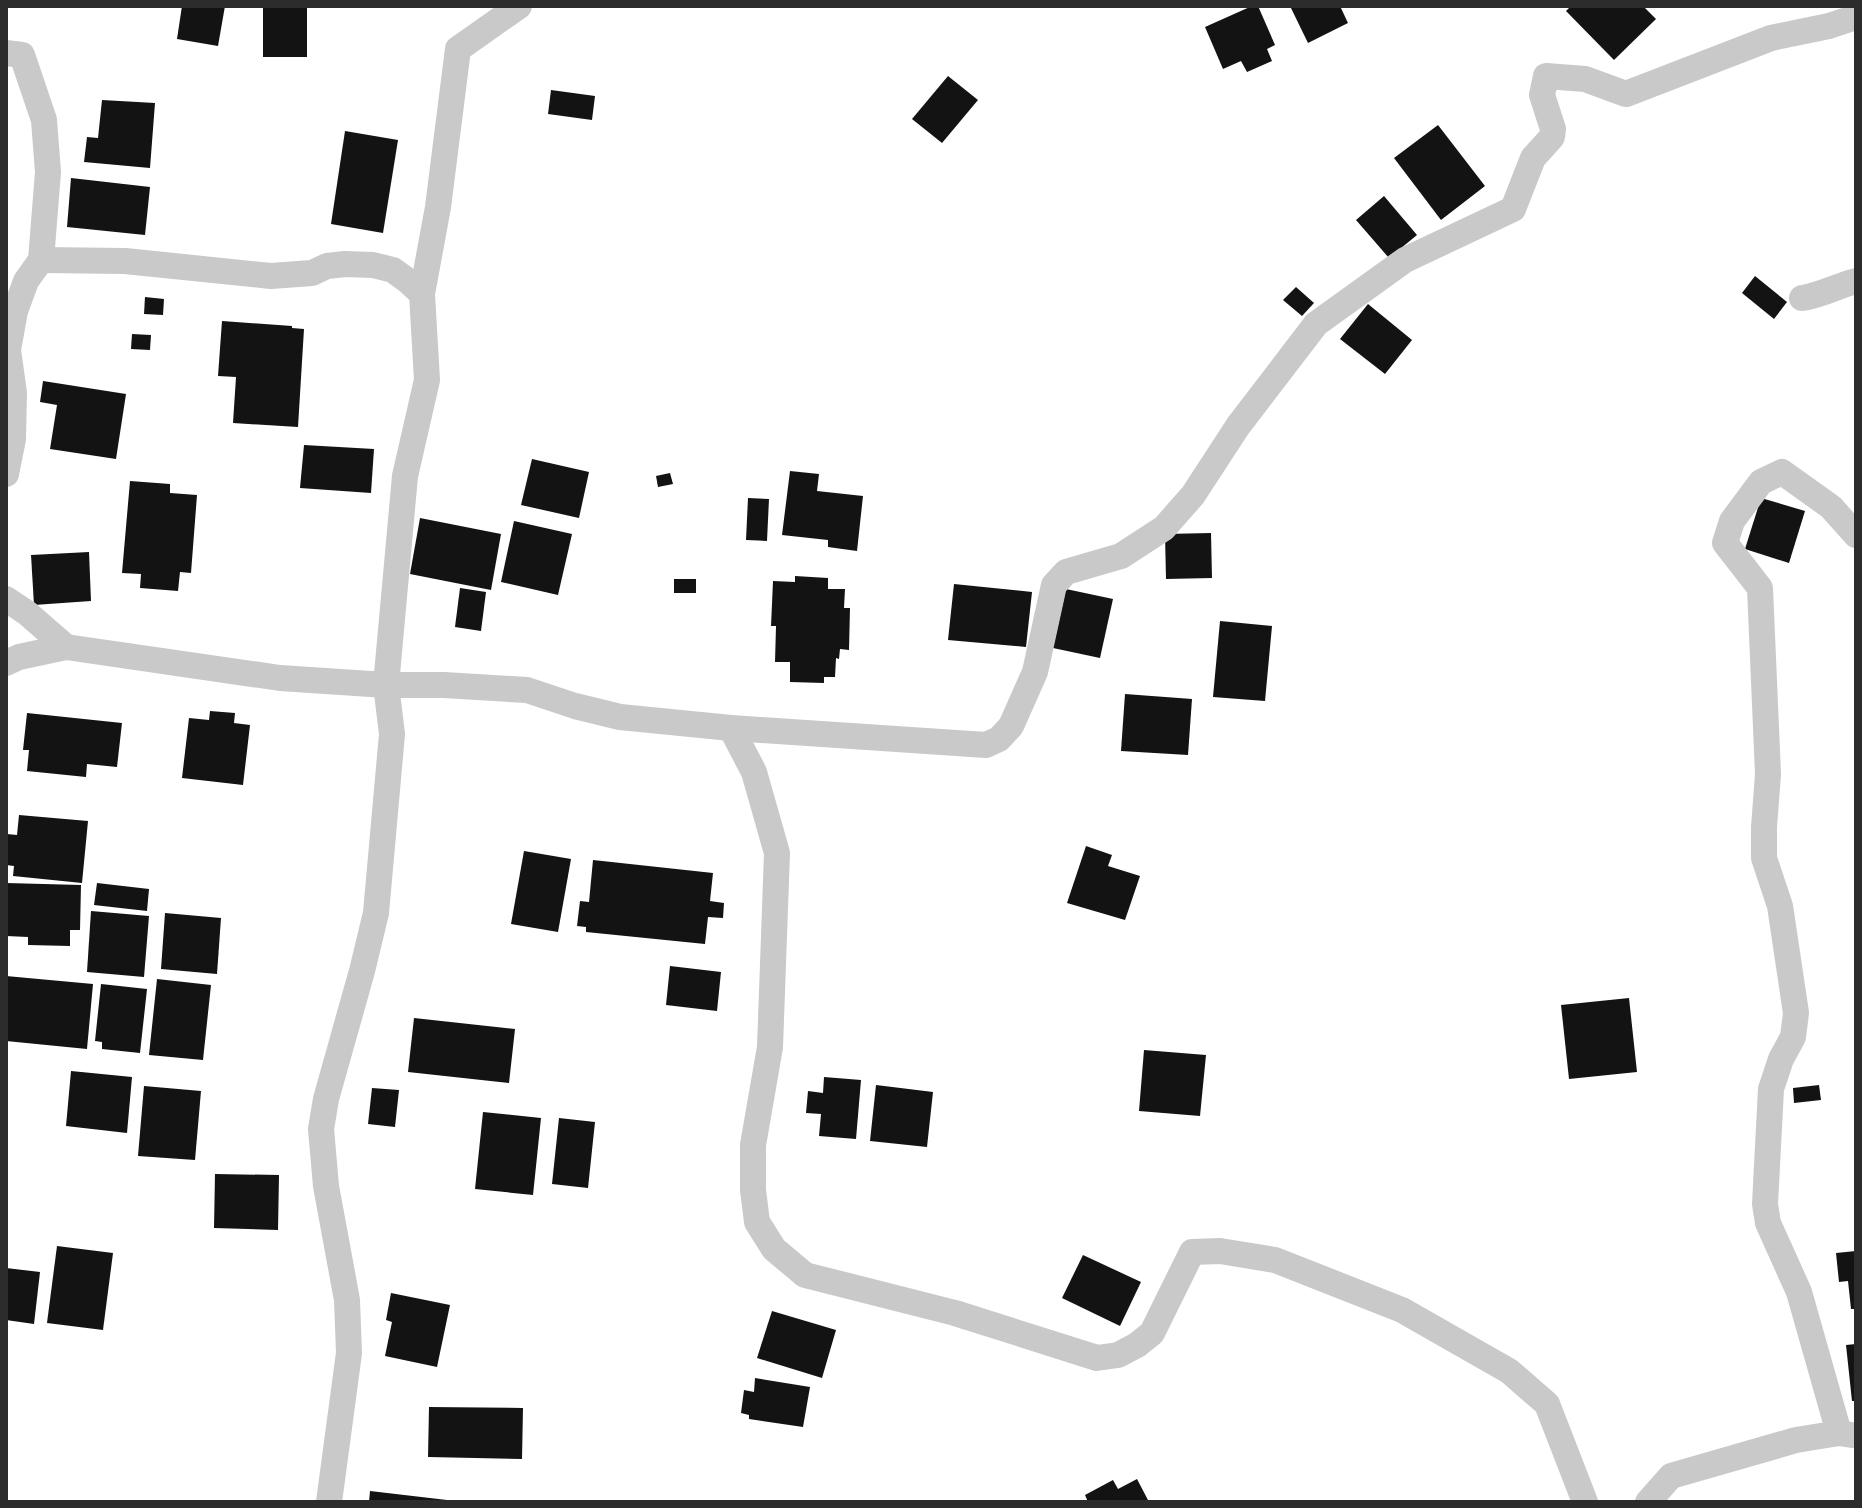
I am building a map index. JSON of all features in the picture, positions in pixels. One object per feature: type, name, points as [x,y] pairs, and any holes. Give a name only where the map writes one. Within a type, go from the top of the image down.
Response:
[{"type":"street","points":[[329,1502],[349,1353],[347,1300],[326,1186],[321,1129],[326,1099],[376,913],[392,734],[386,685],[405,476],[427,380],[422,294],[438,207],[458,49],[519,6]]},
{"type":"street","points":[[6,663],[19,657],[66,647],[280,678],[527,690],[620,717],[731,728],[986,745],[999,739],[1011,726],[1035,672],[1054,585],[1066,572],[1121,556],[1164,528],[1193,495],[1238,426],[1316,324],[1405,260],[1513,209],[1533,158],[1552,137],[1553,129],[1542,95],[1546,76],[1585,79],[1626,94],[1771,38],[1856,17]]},
{"type":"street","points":[[6,53],[22,55],[44,120],[48,172],[41,260],[26,281],[15,311],[8,350],[14,393],[13,439],[6,474]]},
{"type":"street","points":[[41,260],[125,261],[271,276],[312,273],[327,266],[373,265],[393,270],[422,294]]},
{"type":"street","points":[[1802,298],[1820,295],[1856,281]]},
{"type":"street","points":[[1648,1502],[1671,1476],[1796,1440],[1847,1434],[1799,1292],[1768,1223],[1765,1204],[1771,1089],[1781,1059],[1793,1037],[1796,1013],[1780,906],[1764,858],[1768,761],[1760,588],[1725,543],[1732,521],[1761,482],[1782,472],[1831,507],[1856,535]]},
{"type":"street","points":[[6,599],[66,647]]},
{"type":"street","points":[[731,728],[754,772],[777,853],[770,1047],[753,1145],[757,1222],[774,1249],[805,1275],[955,1313],[1097,1358],[1118,1355],[1152,1333],[1192,1252],[1220,1251],[1275,1260],[1402,1310],[1509,1371],[1547,1404],[1585,1502]]},
{"type":"building","points":[[182,6],[225,6],[218,46],[177,39]]},
{"type":"building","points":[[263,6],[307,6],[307,57],[263,57]]},
{"type":"building","points":[[1258,6],[1275,45],[1267,49],[1272,61],[1247,72],[1241,61],[1223,69],[1205,27]]},
{"type":"building","points":[[1290,6],[1340,6],[1348,23],[1308,43]]},
{"type":"building","points":[[1571,6],[1643,6],[1656,19],[1614,60],[1566,11]]},
{"type":"building","points":[[948,76],[978,100],[942,143],[912,119]]},
{"type":"building","points":[[551,90],[595,96],[592,120],[548,114]]},
{"type":"building","points":[[102,100],[155,103],[150,168],[84,162],[87,137],[98,138]]},
{"type":"building","points":[[1438,125],[1485,186],[1441,220],[1394,158]]},
{"type":"building","points":[[345,131],[398,140],[383,233],[331,224]]},
{"type":"building","points":[[71,178],[150,187],[145,235],[67,227]]},
{"type":"building","points":[[1384,196],[1417,235],[1389,258],[1356,220]]},
{"type":"building","points":[[1755,276],[1787,302],[1774,319],[1742,293]]},
{"type":"building","points":[[1296,287],[1314,303],[1302,316],[1283,300]]},
{"type":"building","points":[[145,297],[164,299],[163,315],[144,314]]},
{"type":"building","points":[[1368,304],[1412,340],[1385,374],[1340,339]]},
{"type":"building","points":[[222,321],[304,329],[298,427],[233,423],[236,377],[218,376]]},
{"type":"building","points":[[132,334],[151,335],[150,350],[131,349]]},
{"type":"building","points":[[43,381],[126,394],[116,459],[50,449],[57,405],[40,402]]},
{"type":"building","points":[[304,445],[374,449],[371,493],[300,488]]},
{"type":"building","points":[[532,459],[589,472],[579,518],[521,505]]},
{"type":"building","points":[[790,471],[819,474],[817,491],[863,496],[857,551],[828,547],[828,540],[782,535]]},
{"type":"building","points":[[670,473],[673,484],[658,487],[656,476]]},
{"type":"building","points":[[130,481],[170,484],[170,493],[197,495],[191,573],[180,572],[178,591],[140,588],[141,574],[122,573]]},
{"type":"building","points":[[748,498],[769,499],[767,541],[746,540]]},
{"type":"building","points":[[1761,498],[1805,511],[1789,563],[1745,549]]},
{"type":"building","points":[[420,518],[501,534],[491,590],[410,574]]},
{"type":"building","points":[[514,521],[572,534],[558,595],[501,582]]},
{"type":"building","points":[[1211,533],[1212,578],[1166,579],[1165,534]]},
{"type":"building","points":[[89,552],[91,601],[34,605],[31,555]]},
{"type":"building","points":[[795,576],[828,578],[828,589],[845,589],[844,608],[850,608],[849,650],[840,649],[835,677],[824,677],[824,683],[790,682],[790,662],[775,662],[776,626],[771,626],[773,581],[795,582]]},
{"type":"building","points":[[674,579],[696,579],[696,593],[674,593]]},
{"type":"building","points":[[954,584],[1032,592],[1026,647],[948,640]]},
{"type":"building","points":[[460,588],[486,592],[481,631],[455,627]]},
{"type":"building","points":[[1066,589],[1113,599],[1100,658],[1053,648]]},
{"type":"building","points":[[1220,621],[1272,626],[1265,701],[1213,697]]},
{"type":"building","points":[[1125,694],[1192,699],[1188,755],[1121,751]]},
{"type":"building","points":[[210,711],[235,713],[234,723],[250,725],[243,785],[182,778],[189,718],[209,720]]},
{"type":"building","points":[[27,713],[122,723],[117,767],[87,764],[86,777],[27,771],[29,750],[23,750]]},
{"type":"building","points":[[19,815],[88,821],[82,883],[13,876],[14,866],[6,865],[7,834],[17,835]]},
{"type":"building","points":[[1086,846],[1112,855],[1108,866],[1140,876],[1125,920],[1067,903]]},
{"type":"building","points":[[524,851],[571,859],[558,932],[511,924]]},
{"type":"building","points":[[593,860],[713,873],[710,901],[724,903],[723,918],[708,917],[705,944],[586,932],[586,927],[577,926],[580,901],[589,902]]},
{"type":"building","points":[[6,883],[81,885],[80,930],[70,930],[70,946],[28,945],[28,937],[6,936]]},
{"type":"building","points":[[97,883],[149,889],[147,911],[94,905]]},
{"type":"building","points":[[91,911],[149,916],[144,977],[87,972]]},
{"type":"building","points":[[165,913],[221,918],[217,974],[161,969]]},
{"type":"building","points":[[670,966],[721,972],[717,1011],[666,1005]]},
{"type":"building","points":[[6,976],[93,984],[87,1049],[6,1041]]},
{"type":"building","points":[[157,979],[211,985],[203,1060],[149,1055]]},
{"type":"building","points":[[101,984],[147,989],[140,1053],[102,1049],[102,1042],[95,1041]]},
{"type":"building","points":[[1629,998],[1637,1072],[1569,1079],[1561,1005]]},
{"type":"building","points":[[414,1018],[515,1029],[509,1083],[408,1072]]},
{"type":"building","points":[[1144,1050],[1206,1055],[1200,1116],[1139,1111]]},
{"type":"building","points":[[71,1071],[132,1077],[127,1133],[66,1126]]},
{"type":"building","points":[[824,1077],[861,1080],[856,1139],[819,1136],[821,1114],[806,1113],[808,1091],[823,1093]]},
{"type":"building","points":[[876,1085],[933,1092],[927,1147],[870,1141]]},
{"type":"building","points":[[1819,1085],[1821,1100],[1794,1103],[1793,1088]]},
{"type":"building","points":[[144,1086],[201,1091],[195,1160],[138,1156]]},
{"type":"building","points":[[372,1088],[399,1090],[395,1127],[368,1124]]},
{"type":"building","points":[[483,1112],[541,1118],[533,1195],[475,1189]]},
{"type":"building","points":[[559,1118],[595,1122],[588,1188],[552,1184]]},
{"type":"building","points":[[215,1174],[279,1175],[278,1230],[214,1228]]},
{"type":"building","points":[[57,1246],[113,1253],[103,1330],[47,1323]]},
{"type":"building","points":[[1856,1251],[1856,1309],[1851,1309],[1848,1281],[1839,1282],[1836,1253]]},
{"type":"building","points":[[1083,1255],[1141,1282],[1120,1326],[1062,1298]]},
{"type":"building","points":[[6,1268],[40,1272],[34,1324],[6,1320]]},
{"type":"building","points":[[391,1293],[450,1305],[437,1367],[385,1356],[392,1322],[386,1320]]},
{"type":"building","points":[[772,1311],[836,1330],[822,1378],[757,1358]]},
{"type":"building","points":[[1856,1344],[1856,1401],[1852,1401],[1846,1345]]},
{"type":"building","points":[[755,1378],[810,1387],[803,1427],[749,1419],[749,1415],[741,1413],[744,1390],[754,1392]]},
{"type":"building","points":[[429,1407],[523,1408],[522,1459],[428,1457]]},
{"type":"building","points":[[1137,1479],[1149,1502],[1088,1502],[1085,1495],[1113,1480],[1118,1489]]},
{"type":"building","points":[[370,1491],[447,1500],[447,1502],[369,1502]]}]
